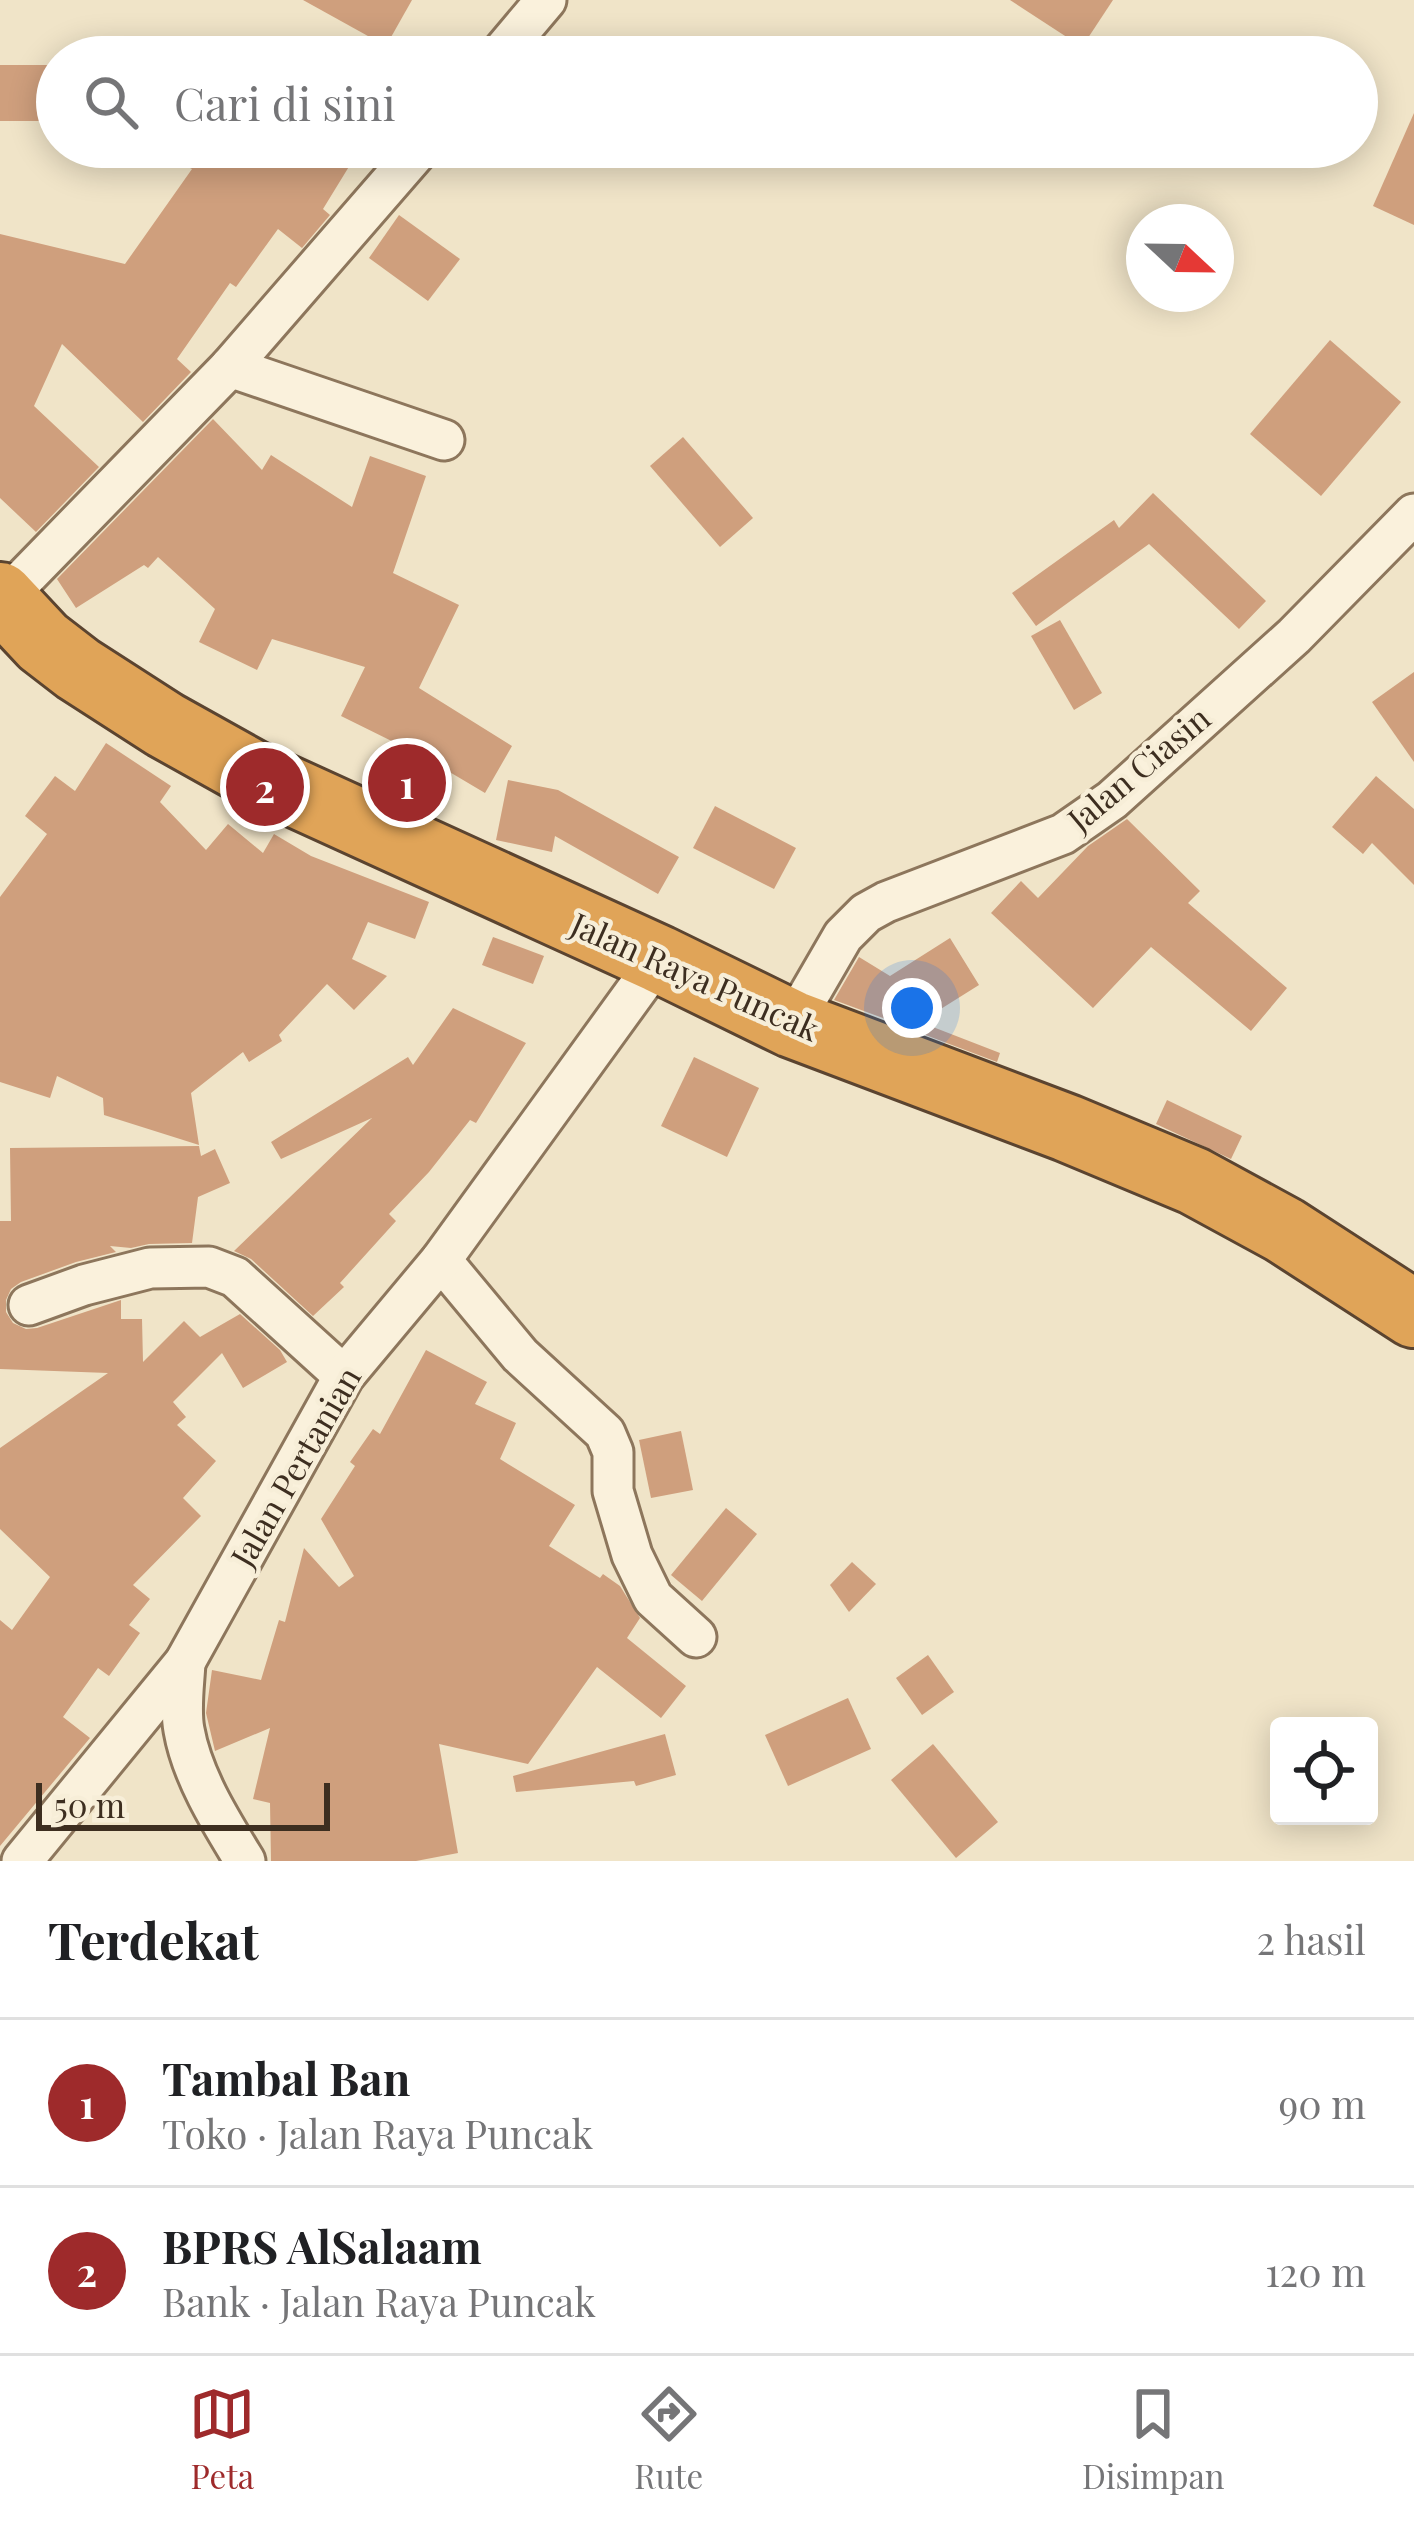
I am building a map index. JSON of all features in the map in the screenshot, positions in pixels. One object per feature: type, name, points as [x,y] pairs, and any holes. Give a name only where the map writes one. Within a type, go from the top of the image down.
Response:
[{"type":"highway","name":"Jalan Raya Puncak","points":[[2,598],[43,642],[78,669],[251,773],[792,1024],[1194,1181],[1284,1230],[1414,1314]]},
{"type":"street","points":[[516,36],[546,0]]},
{"type":"street","points":[[2,598],[230,367],[403,168]]},
{"type":"street","points":[[230,367],[444,440]]},
{"type":"street","name":"Jalan Ciasin","points":[[792,1024],[843,936],[857,921],[886,902],[1063,834],[1088,818],[1294,636],[1414,514]]},
{"type":"street","name":"Jalan Pertanian","points":[[22,1861],[185,1662],[344,1376],[441,1260],[659,959]]},
{"type":"street","points":[[441,1260],[520,1354],[605,1433],[613,1452],[613,1491],[632,1555],[653,1598],[696,1637]]},
{"type":"street","points":[[29,1304],[150,1268],[209,1267],[235,1277],[344,1376]]},
{"type":"street","points":[[185,1662],[183,1729],[197,1771],[245,1861]]},
{"type":"building","points":[[303,0],[412,0],[392,36],[368,36]]},
{"type":"building","points":[[1010,0],[1113,0],[1089,36],[1065,36]]},
{"type":"building","points":[[0,65],[36,65],[36,121],[0,121]]},
{"type":"building","points":[[1414,113],[1414,225],[1373,206]]},
{"type":"building","points":[[348,168],[323,209],[330,215],[302,248],[278,229],[236,287],[230,283],[177,359],[191,372],[143,422],[62,344],[34,406],[99,467],[36,532],[0,498],[0,234],[125,264],[192,169]]},
{"type":"building","points":[[399,215],[460,259],[428,301],[369,258]]},
{"type":"building","points":[[1330,340],[1401,402],[1321,496],[1250,434]]},
{"type":"building","points":[[213,419],[262,470],[271,455],[352,507],[370,456],[426,476],[393,573],[459,605],[419,688],[512,746],[485,793],[341,716],[365,667],[272,639],[257,670],[199,642],[215,609],[158,557],[148,568],[144,565],[76,608],[57,579]]},
{"type":"building","points":[[683,437],[753,518],[720,547],[650,466]]},
{"type":"building","points":[[1153,493],[1266,601],[1239,629],[1149,544],[1036,626],[1012,593],[1114,520],[1119,528]]},
{"type":"building","points":[[1060,620],[1102,693],[1074,710],[1031,636]]},
{"type":"building","points":[[1414,672],[1414,762],[1372,702]]},
{"type":"building","points":[[106,743],[171,786],[160,802],[206,850],[228,824],[263,853],[274,834],[311,856],[429,902],[415,939],[368,922],[352,959],[387,976],[354,1010],[327,984],[279,1035],[282,1041],[249,1062],[243,1052],[191,1093],[199,1145],[104,1115],[103,1098],[57,1076],[50,1098],[0,1082],[0,897],[47,834],[25,816],[55,776],[75,791]]},
{"type":"building","points":[[1376,776],[1414,809],[1414,885],[1372,843],[1363,854],[1332,827]]},
{"type":"building","points":[[508,780],[558,790],[679,857],[658,894],[555,836],[552,852],[496,840]]},
{"type":"building","points":[[715,806],[796,848],[774,889],[693,848]]},
{"type":"building","points":[[1127,819],[1200,891],[1188,903],[1287,988],[1251,1031],[1151,947],[1093,1008],[991,913],[1021,881],[1038,898],[1088,846]]},
{"type":"building","points":[[493,937],[544,956],[533,984],[482,965]]},
{"type":"building","points":[[950,938],[979,985],[920,1022],[1000,1053],[997,1062],[915,1031],[918,1023],[910,1028],[834,1000],[859,957],[890,976]]},
{"type":"building","points":[[453,1008],[526,1043],[476,1123],[470,1120],[389,1214],[396,1221],[340,1283],[344,1287],[313,1316],[251,1259],[234,1251],[372,1118],[281,1159],[271,1142],[408,1057],[413,1065]]},
{"type":"building","points":[[694,1057],[759,1088],[727,1157],[661,1126]]},
{"type":"building","points":[[1167,1100],[1242,1136],[1231,1159],[1156,1124]]},
{"type":"building","points":[[199,1146],[201,1156],[215,1149],[230,1183],[198,1197],[192,1243],[110,1246],[116,1252],[21,1282],[11,1289],[6,1312],[13,1323],[37,1328],[121,1300],[121,1319],[142,1319],[143,1362],[184,1321],[200,1337],[240,1314],[287,1362],[243,1388],[222,1353],[173,1402],[186,1417],[177,1425],[216,1461],[183,1498],[201,1516],[133,1585],[150,1599],[129,1625],[140,1633],[109,1676],[98,1668],[63,1717],[90,1738],[0,1846],[0,1620],[12,1630],[50,1577],[0,1529],[0,1448],[108,1373],[0,1369],[0,1221],[11,1221],[10,1148]]},
{"type":"building","points":[[426,1350],[487,1382],[475,1404],[516,1423],[500,1459],[575,1505],[549,1546],[620,1586],[640,1618],[627,1638],[686,1686],[661,1718],[597,1667],[528,1764],[439,1744],[458,1853],[416,1861],[271,1861],[270,1803],[253,1799],[270,1728],[215,1751],[206,1713],[212,1670],[261,1680],[279,1620],[285,1622],[304,1548],[339,1587],[354,1576],[321,1519],[355,1466],[350,1462],[373,1429],[380,1434]]},
{"type":"building","points":[[681,1431],[693,1490],[651,1498],[639,1440]]},
{"type":"building","points":[[726,1508],[757,1534],[702,1601],[671,1575]]},
{"type":"building","points":[[852,1562],[876,1584],[849,1612],[830,1585]]},
{"type":"building","points":[[928,1655],[954,1692],[922,1715],[896,1678]]},
{"type":"building","points":[[848,1698],[871,1749],[788,1786],[765,1735]]},
{"type":"building","points":[[665,1734],[676,1775],[636,1786],[634,1781],[516,1792],[513,1776]]},
{"type":"building","points":[[933,1744],[998,1822],[956,1858],[891,1780]]},
{"type":"place","name":"Tambal Ban","points":[[407,783]]},
{"type":"place","name":"BPRS AlSalaam","points":[[265,787]]}]
